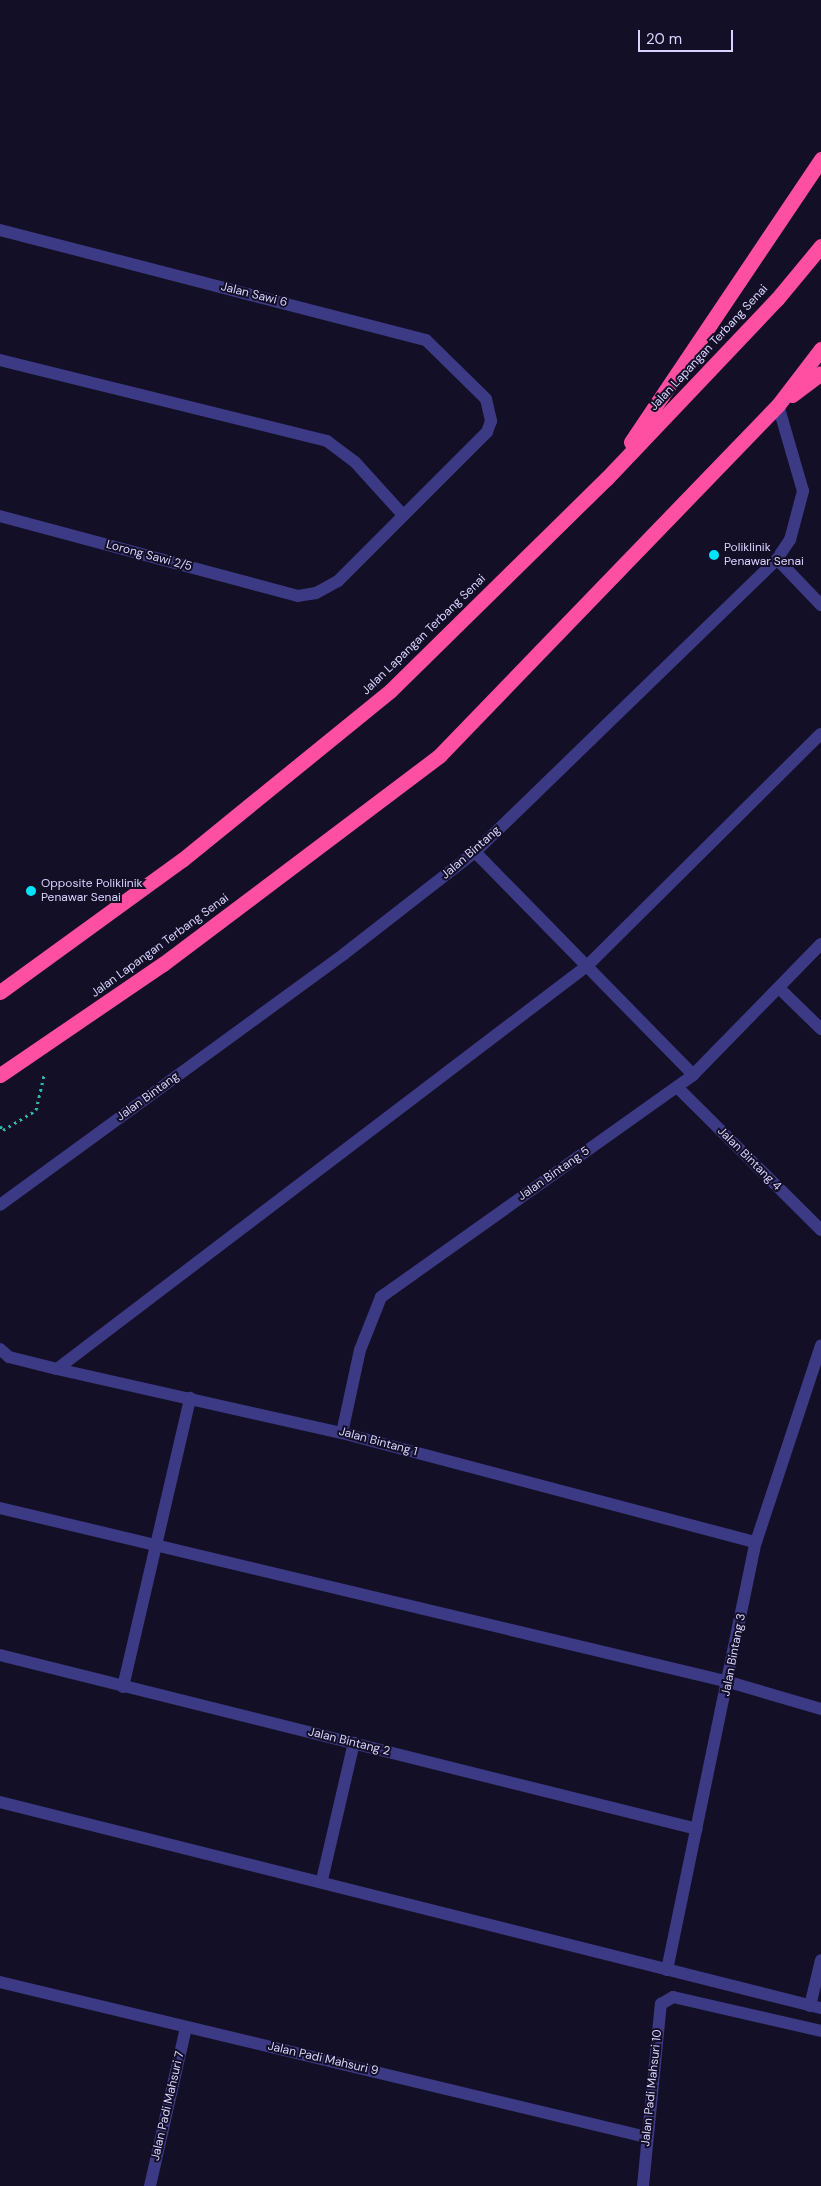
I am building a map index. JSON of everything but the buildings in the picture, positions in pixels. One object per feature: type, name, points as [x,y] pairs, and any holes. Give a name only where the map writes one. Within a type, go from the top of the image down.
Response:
[{"type":"highway","points":[[606,479],[821,159]]},
{"type":"highway","name":"Jalan Lapangan Terbang Senai","points":[[0,992],[182,860],[390,691],[606,479],[776,299],[821,246]]},
{"type":"highway","name":"Jalan Lapangan Terbang Senai","points":[[0,1075],[52,1042],[439,756],[778,405],[821,349]]},
{"type":"highway","points":[[778,405],[821,373]]},
{"type":"street","name":"Jalan Sawi 6","points":[[0,230],[426,340],[486,399],[491,421],[487,432],[403,515]]},
{"type":"street","points":[[0,360],[327,441],[355,462],[403,515]]},
{"type":"street","name":"Jalan Bintang","points":[[0,1205],[344,954],[475,852],[778,559],[790,540],[802,490],[778,405]]},
{"type":"street","name":"Lorong Sawi 2/5","points":[[0,516],[298,596],[316,594],[338,581],[403,515]]},
{"type":"street","points":[[778,559],[821,605]]},
{"type":"street","points":[[57,1369],[588,966],[821,734]]},
{"type":"street","points":[[475,852],[693,1075]]},
{"type":"street","name":"Jalan Bintang 5","points":[[342,1433],[360,1350],[381,1297],[693,1075],[821,944]]},
{"type":"street","points":[[778,988],[821,1029]]},
{"type":"street","name":"Jalan Bintang 4","points":[[678,1087],[821,1230]]},
{"type":"street","name":"Jalan Bintang 3","points":[[667,1970],[729,1682],[756,1542],[821,1345]]},
{"type":"street","name":"Jalan Bintang 1","points":[[0,1349],[9,1357],[342,1433],[756,1542]]},
{"type":"street","points":[[123,1687],[190,1398]]},
{"type":"street","points":[[0,1508],[155,1548],[729,1682],[821,1709]]},
{"type":"street","name":"Jalan Bintang 2","points":[[0,1655],[697,1829]]},
{"type":"street","points":[[322,1880],[354,1743]]},
{"type":"street","points":[[0,1802],[322,1880],[816,2007],[821,1960]]},
{"type":"street","name":"Jalan Padi Mahsuri 9","points":[[0,1982],[646,2136]]},
{"type":"street","name":"Jalan Padi Mahsuri 10","points":[[643,2186],[646,2136],[662,2004],[673,1997],[821,2031]]},
{"type":"street","name":"Jalan Padi Mahsuri 7","points":[[150,2186],[186,2026]]},
{"type":"path","points":[[0,1126],[3,1130],[36,1110],[52,1042]]},
{"type":"place","name":"Poliklinik Penawar Senai","points":[[714,555]]},
{"type":"place","name":"Opposite Poliklinik Penawar Senai","points":[[31,891]]}]
